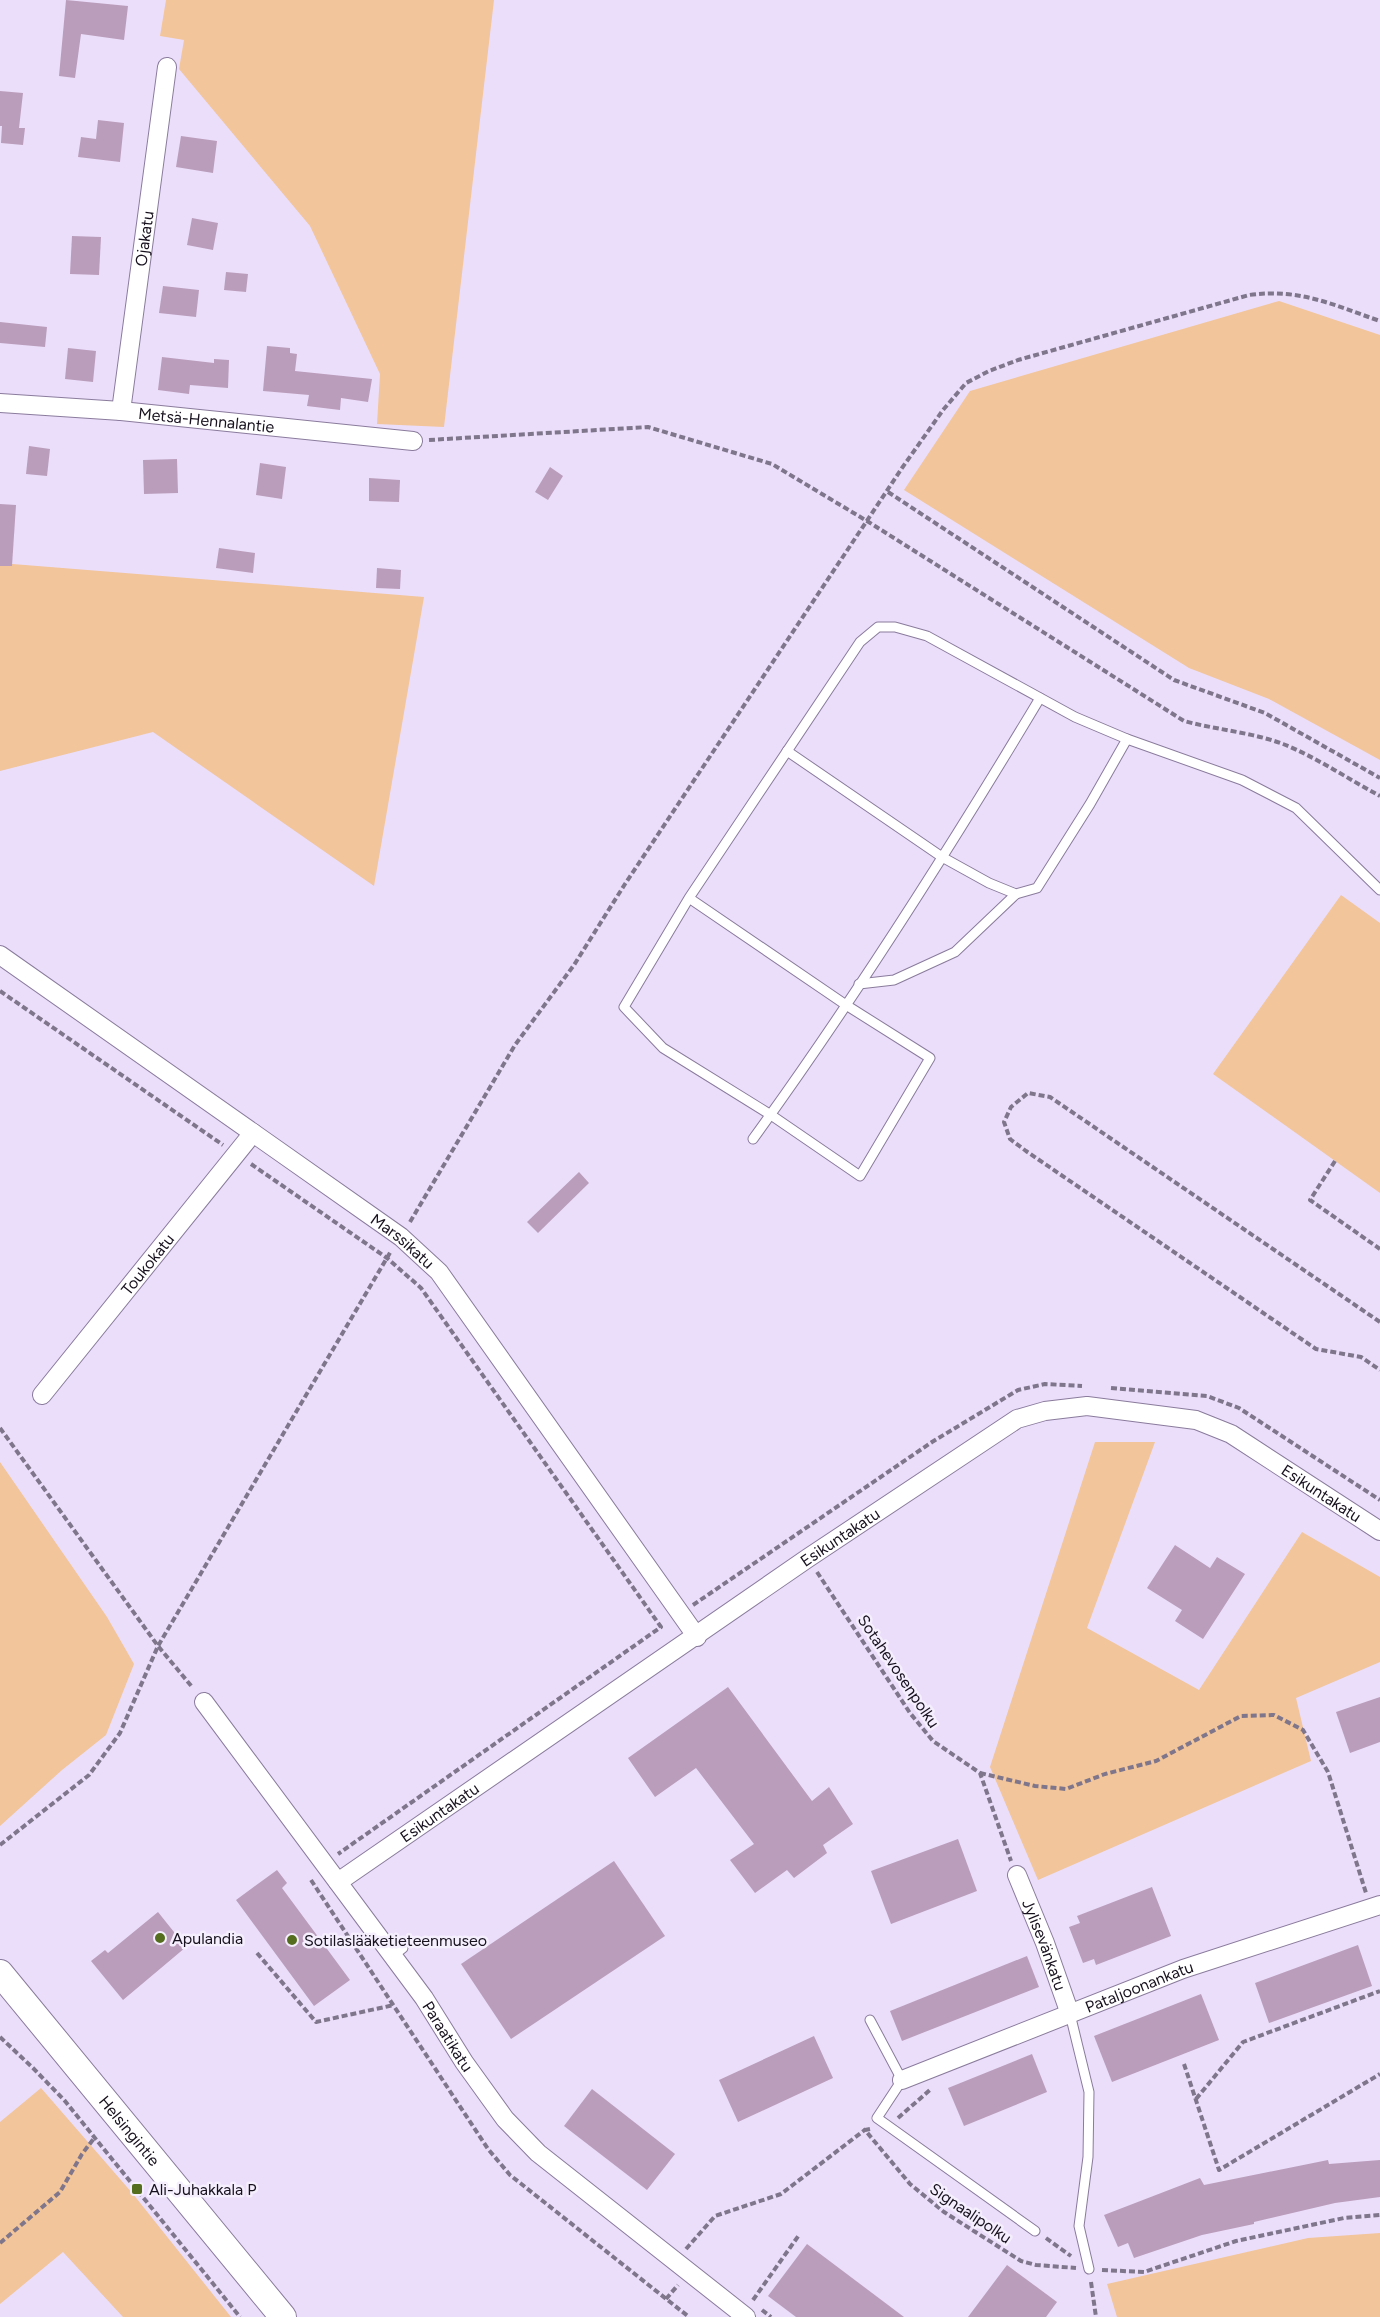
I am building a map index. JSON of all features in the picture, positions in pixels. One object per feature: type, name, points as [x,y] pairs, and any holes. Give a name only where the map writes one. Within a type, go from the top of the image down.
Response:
[{"type":"main road","name":"Helsingintie","points":[[0,1973],[283,2317]]},
{"type":"street","name":"Ojakatu","points":[[121,411],[167,67]]},
{"type":"street","name":"Metsä-Hennalantie","points":[[0,403],[121,411],[413,441]]},
{"type":"street","name":"Marssikatu","points":[[0,955],[401,1237],[439,1272],[697,1636]]},
{"type":"street","name":"Toukokatu","points":[[42,1395],[253,1133]]},
{"type":"street","name":"Esikuntakatu","points":[[338,1882],[808,1558],[1017,1419],[1045,1411],[1087,1406],[1196,1420],[1231,1434],[1380,1531]]},
{"type":"street","name":"Paraatikatu","points":[[204,1702],[338,1882],[398,1952],[464,2062],[505,2119],[538,2153],[744,2316]]},
{"type":"street","name":"Jylisevänkatu","points":[[1017,1875],[1045,1943],[1070,2014]]},
{"type":"street","name":"Pataljoonankatu","points":[[902,2080],[1184,1969],[1376,1906]]},
{"type":"lane","points":[[689,898],[846,1005],[930,1058],[860,1176],[771,1115],[663,1048],[624,1007],[689,898],[787,751],[860,642],[878,627],[895,627],[927,636],[1075,717],[1127,739],[1242,780],[1296,808],[1380,890]]},
{"type":"lane","points":[[753,1139],[846,1005],[1040,698]]},
{"type":"lane","points":[[859,984],[894,981],[955,952],[1016,894],[1037,888],[1127,739]]},
{"type":"lane","points":[[787,751],[942,856],[989,883],[1016,894]]},
{"type":"lane","points":[[1070,2014],[1089,2092],[1088,2157],[1079,2226],[1089,2269]]},
{"type":"lane","points":[[870,2020],[902,2080],[877,2118],[1035,2231]]},
{"type":"path","points":[[0,1845],[3,1840],[89,1775],[120,1732],[159,1646],[515,1045],[574,965],[625,884],[867,521],[943,410],[966,383],[1018,360],[1249,295],[1273,292],[1296,294],[1380,321]]},
{"type":"path","points":[[413,441],[648,427],[771,464],[867,521],[1184,721],[1250,734],[1284,744],[1380,796]]},
{"type":"path","points":[[888,492],[1174,680],[1265,713],[1380,778]]},
{"type":"path","points":[[0,991],[387,1258],[421,1288],[662,1627],[325,1863]]},
{"type":"path","points":[[1380,1322],[1050,1097],[1028,1093],[1011,1107],[1004,1122],[1010,1139],[1026,1151],[1316,1349],[1361,1358],[1380,1370]]},
{"type":"path","points":[[1335,1161],[1310,1200],[1380,1249]]},
{"type":"path","points":[[681,1614],[932,1442],[1018,1390],[1045,1384],[1091,1387]]},
{"type":"path","points":[[1103,1388],[1207,1396],[1239,1408],[1380,1500]]},
{"type":"path","points":[[0,1428],[159,1646],[204,1702]]},
{"type":"path","name":"Sotahevosenpolku","points":[[794,1536],[910,1713],[933,1741],[980,1773]]},
{"type":"path","points":[[980,1773],[1035,1786],[1066,1789],[1105,1774],[1156,1761],[1241,1716],[1274,1715],[1303,1730],[1328,1772],[1376,1906]]},
{"type":"path","points":[[980,1773],[1017,1875]]},
{"type":"path","points":[[257,1953],[316,2022],[394,2005]]},
{"type":"path","points":[[1196,2099],[1243,2042],[1380,1990]]},
{"type":"path","points":[[0,2037],[33,2067],[96,2137],[240,2317]]},
{"type":"path","points":[[1184,2064],[1220,2170],[1380,2074]]},
{"type":"path","points":[[686,2248],[715,2216],[781,2194],[865,2130],[877,2118]]},
{"type":"path","name":"Signaalipolku","points":[[865,2130],[910,2184],[944,2212],[1021,2261],[1036,2265],[1144,2272],[1236,2241],[1344,2218],[1380,2215]]},
{"type":"path","points":[[0,2243],[60,2192],[82,2154],[96,2137]]},
{"type":"path","points":[[1035,2231],[1089,2269],[1096,2317]]},
{"type":"path","points":[[744,2316],[799,2235]]},
{"type":"shaded area","points":[[166,0],[494,0],[444,427],[377,424],[380,374],[310,226],[179,69],[184,40],[160,36]]},
{"type":"shaded area","points":[[1279,301],[1380,335],[1380,760],[1269,699],[1189,668],[904,490],[970,391]]},
{"type":"shaded area","points":[[0,563],[424,597],[374,886],[153,732],[0,771]]},
{"type":"shaded area","points":[[1341,895],[1380,923],[1380,1193],[1213,1074]]},
{"type":"shaded area","points":[[1095,1442],[1155,1442],[1087,1628],[1199,1690],[1302,1532],[1380,1577],[1380,1662],[1296,1698],[1311,1761],[1038,1880],[990,1767]]},
{"type":"shaded area","points":[[0,1462],[107,1617],[134,1664],[106,1735],[62,1770],[0,1826]]},
{"type":"shaded area","points":[[41,2088],[133,2194],[231,2317],[123,2317],[63,2252],[0,2304],[0,2122]]},
{"type":"shaded area","points":[[1380,2233],[1380,2317],[1117,2317],[1107,2284],[1308,2238]]},
{"type":"building","points":[[66,0],[128,6],[124,40],[81,34],[75,78],[59,76]]},
{"type":"building","points":[[0,91],[23,93],[19,128],[25,128],[23,145],[1,143]]},
{"type":"building","points":[[98,120],[124,123],[120,162],[78,157],[81,137],[96,139]]},
{"type":"building","points":[[181,136],[217,141],[213,173],[176,167]]},
{"type":"building","points":[[192,218],[218,223],[213,250],[187,245]]},
{"type":"building","points":[[72,236],[101,237],[99,275],[70,274]]},
{"type":"building","points":[[226,272],[248,274],[246,292],[224,290]]},
{"type":"building","points":[[163,286],[199,290],[196,317],[159,313]]},
{"type":"building","points":[[0,322],[47,327],[45,347],[0,343]]},
{"type":"building","points":[[267,346],[290,348],[290,353],[297,354],[295,371],[372,379],[368,402],[341,398],[340,410],[307,406],[309,395],[263,391]]},
{"type":"building","points":[[68,348],[96,351],[93,382],[65,379]]},
{"type":"building","points":[[162,357],[214,363],[214,359],[229,360],[228,388],[190,385],[189,394],[158,390]]},
{"type":"building","points":[[29,446],[50,449],[47,476],[26,474]]},
{"type":"building","points":[[177,459],[178,493],[144,494],[143,460]]},
{"type":"building","points":[[260,463],[286,467],[282,499],[256,495]]},
{"type":"building","points":[[550,467],[563,476],[548,500],[535,492]]},
{"type":"building","points":[[369,478],[400,480],[399,502],[369,501]]},
{"type":"building","points":[[0,504],[16,505],[12,566],[0,566]]},
{"type":"building","points":[[219,548],[255,553],[253,573],[216,568]]},
{"type":"building","points":[[377,568],[401,570],[400,589],[376,588]]},
{"type":"building","points":[[579,1172],[589,1183],[538,1233],[527,1222]]},
{"type":"building","points":[[1175,1545],[1210,1568],[1217,1557],[1245,1574],[1203,1639],[1175,1621],[1182,1610],[1147,1588]]},
{"type":"building","points":[[728,1687],[812,1801],[829,1787],[853,1824],[823,1845],[827,1853],[794,1878],[787,1870],[755,1893],[730,1860],[754,1844],[696,1768],[655,1797],[628,1758]]},
{"type":"building","points":[[1380,1697],[1380,1742],[1350,1753],[1336,1712]]},
{"type":"building","points":[[958,1839],[977,1891],[891,1924],[871,1871]]},
{"type":"building","points":[[614,1861],[665,1936],[511,2039],[461,1964]]},
{"type":"building","points":[[277,1870],[287,1883],[282,1888],[350,1980],[314,2006],[236,1900]]},
{"type":"building","points":[[1152,1887],[1171,1936],[1096,1965],[1094,1959],[1083,1963],[1069,1927],[1080,1923],[1077,1916]]},
{"type":"building","points":[[158,1912],[186,1947],[123,2000],[91,1961],[105,1950],[108,1953]]},
{"type":"building","points":[[1358,1945],[1372,1986],[1269,2023],[1255,1983]]},
{"type":"building","points":[[1027,1956],[1039,1987],[902,2041],[890,2011]]},
{"type":"building","points":[[1201,1994],[1219,2040],[1112,2082],[1094,2036]]},
{"type":"building","points":[[814,2036],[833,2078],[738,2122],[719,2080]]},
{"type":"building","points":[[1032,2054],[1047,2092],[964,2126],[948,2088]]},
{"type":"building","points":[[592,2089],[675,2154],[647,2190],[564,2126]]},
{"type":"building","points":[[1328,2160],[1329,2164],[1380,2160],[1380,2197],[1335,2203],[1254,2222],[1254,2224],[1202,2235],[1134,2258],[1128,2243],[1118,2247],[1104,2215],[1200,2178],[1204,2185]]},
{"type":"building","points":[[807,2244],[904,2317],[796,2317],[768,2296]]},
{"type":"building","points":[[1007,2265],[1057,2302],[1046,2317],[968,2317]]},
{"type":"place","name":"Apulandia","points":[[160,1938]]},
{"type":"place","name":"Sotilaslääketieteenmuseo","points":[[292,1940]]},
{"type":"place","name":"Ali-Juhakkala P","points":[[137,2189]]}]
